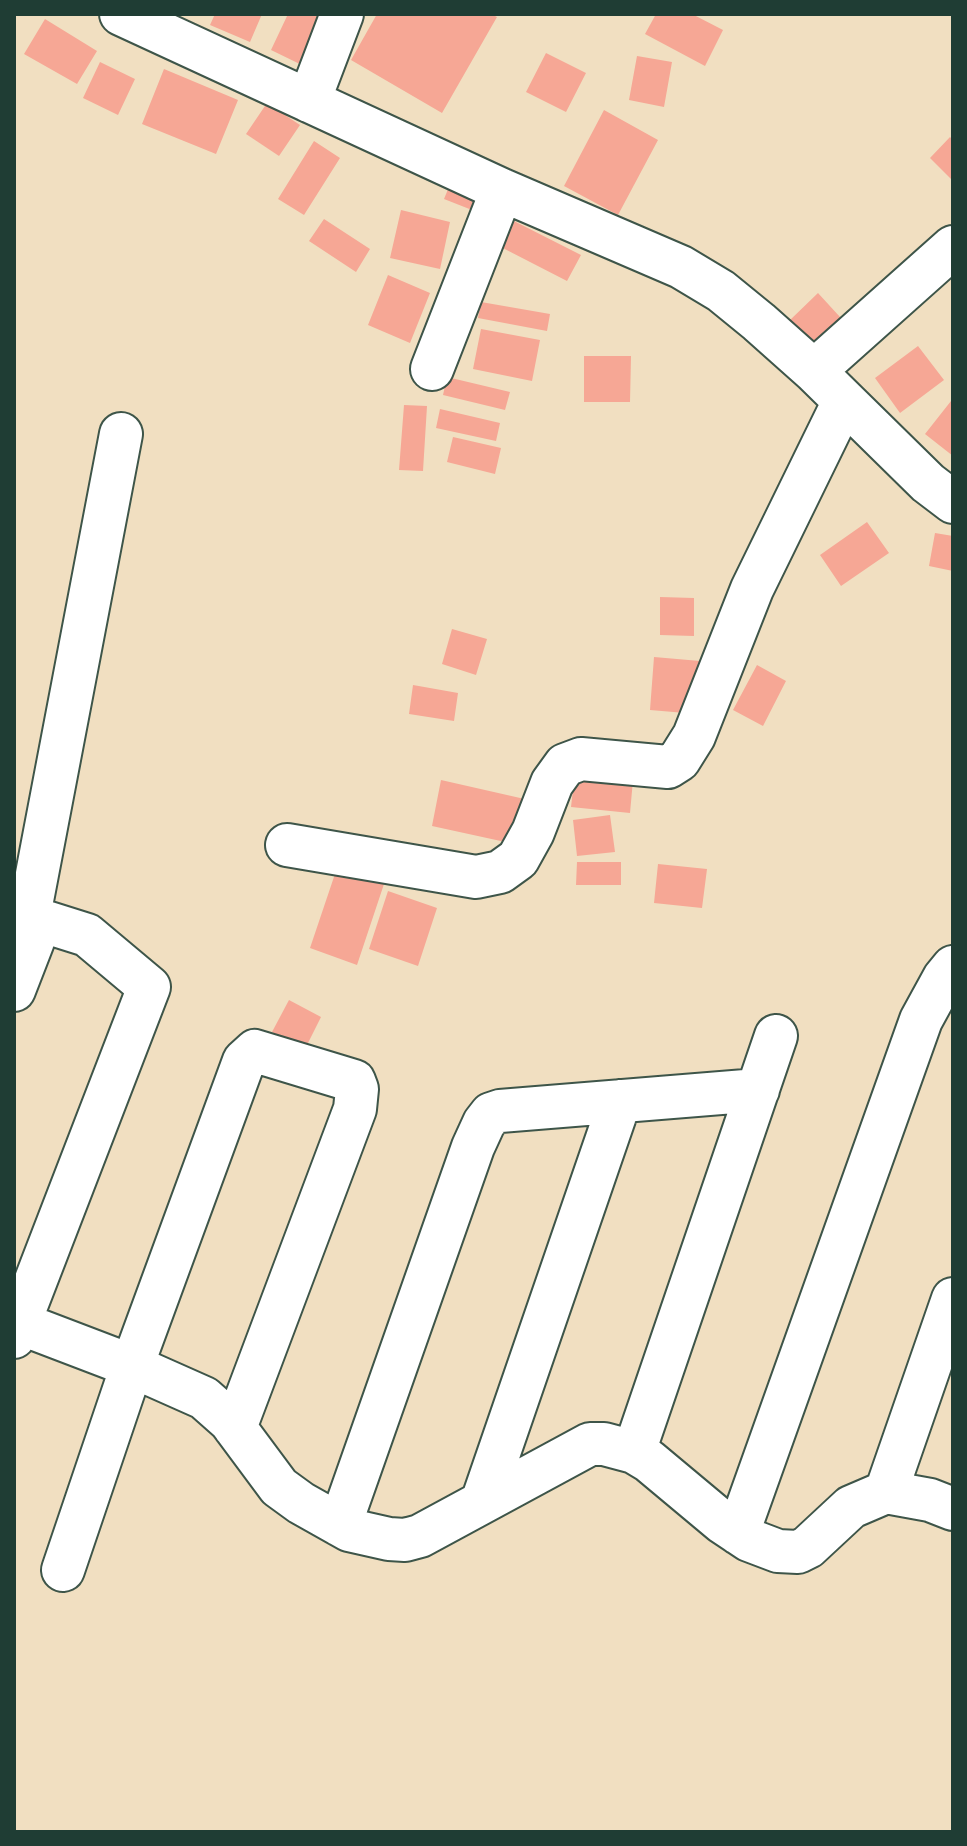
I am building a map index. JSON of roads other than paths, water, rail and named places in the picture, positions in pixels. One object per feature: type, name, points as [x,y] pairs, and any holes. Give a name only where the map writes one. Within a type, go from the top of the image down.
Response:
[{"type":"street","points":[[121,14],[502,190],[681,267],[730,299],[814,371],[928,483],[953,502]]},
{"type":"street","points":[[309,101],[342,14]]},
{"type":"street","points":[[432,369],[502,190]]},
{"type":"street","points":[[814,371],[953,247]]},
{"type":"street","points":[[287,845],[476,877],[500,872],[518,859],[533,832],[552,783],[565,765],[581,759],[668,767],[679,760],[694,736],[752,589],[844,401]]},
{"type":"street","points":[[14,990],[33,941],[22,914],[121,434]]},
{"type":"street","points":[[22,914],[87,935],[149,987],[16,1327],[132,1366],[204,1398],[235,1428],[279,1487],[349,1530],[389,1539],[405,1540],[420,1536],[590,1444],[604,1444],[634,1452],[738,1533],[778,1551],[798,1552],[808,1547],[851,1507],[886,1492],[930,1500],[953,1509]]},
{"type":"street","points":[[738,1533],[921,1020],[953,967]]},
{"type":"street","points":[[634,1452],[776,1036]]},
{"type":"street","points":[[63,1570],[132,1366],[244,1061],[255,1051],[354,1081],[357,1089],[355,1109],[235,1428]]},
{"type":"street","points":[[340,1525],[484,1123],[491,1114],[758,1090]]},
{"type":"street","points":[[482,1502],[620,1101]]},
{"type":"street","points":[[886,1492],[953,1299]]}]
